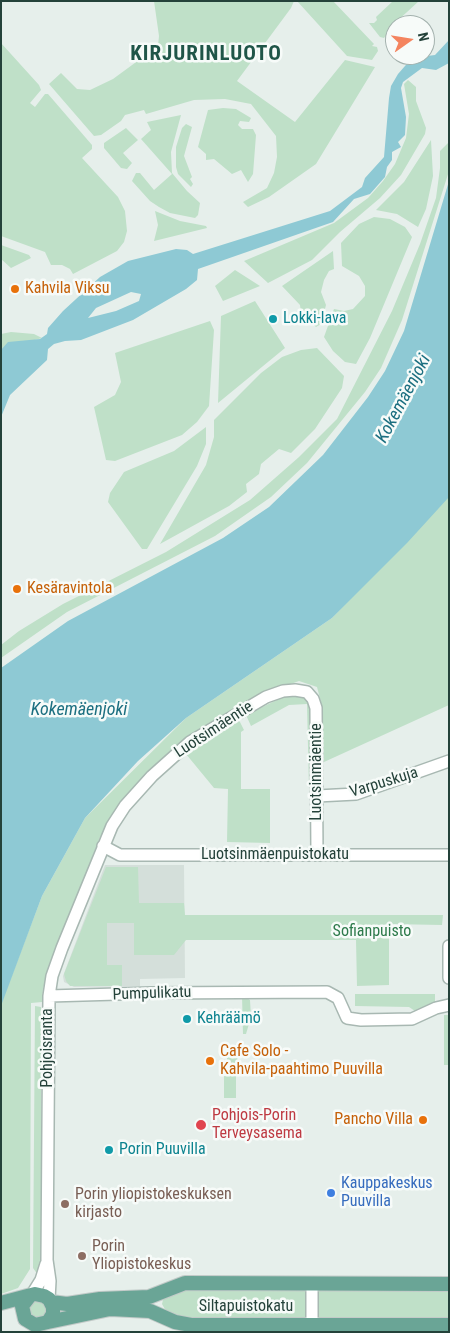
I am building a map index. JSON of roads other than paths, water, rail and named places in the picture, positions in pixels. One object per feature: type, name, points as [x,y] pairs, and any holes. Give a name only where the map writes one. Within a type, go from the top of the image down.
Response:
[{"type":"main road","name":"Siltapuistokatu","points":[[50,1300],[67,1304],[100,1299],[140,1298],[163,1292],[185,1283],[449,1284]]},
{"type":"main road","points":[[163,1292],[157,1304],[158,1310],[164,1317]]},
{"type":"main road","points":[[1,1303],[42,1295],[50,1300],[53,1314],[45,1326],[26,1323],[1,1309]]},
{"type":"main road","points":[[26,1323],[22,1306],[30,1296]]},
{"type":"main road","name":"Siltapuistokatu","points":[[45,1326],[110,1309],[141,1309],[191,1325],[312,1328],[449,1325]]},
{"type":"street","name":"Luotsimäentie","points":[[103,846],[125,806],[172,757],[190,742],[266,697],[283,691],[307,692]]},
{"type":"street","name":"Luotsinmäentie","points":[[307,692],[313,699],[318,720],[317,855]]},
{"type":"street","name":"Varpuskuja","points":[[317,796],[356,794],[449,761]]},
{"type":"street","name":"Luotsinmäenpuistokatu","points":[[103,846],[120,855],[449,855]]},
{"type":"street","name":"Pohjoisranta","points":[[50,1300],[47,1260],[49,996],[52,976],[62,948],[103,846]]},
{"type":"street","points":[[449,946],[449,978]]},
{"type":"street","name":"Pumpulikatu","points":[[49,996],[327,992],[338,998],[346,1018],[361,1020],[412,1019],[436,1008],[449,1005]]},
{"type":"street","name":"Pohjoisranta","points":[[30,1296],[41,1280],[47,1260]]},
{"type":"street","points":[[312,1283],[312,1328]]},
{"type":"water","points":[[449,40],[449,63],[436,70],[422,68],[403,82],[401,88],[406,117],[405,135],[398,142],[401,147],[392,152],[392,160],[387,167],[385,177],[370,194],[354,199],[333,222],[198,269],[197,280],[186,289],[133,320],[81,340],[54,344],[48,349],[47,360],[10,395],[1,417],[1,350],[8,342],[40,339],[47,334],[48,328],[63,311],[100,277],[128,261],[176,249],[187,250],[193,254],[330,211],[362,187],[365,178],[384,157],[391,86],[406,65],[435,65],[435,55]],"holes":[[[131,292],[141,294],[139,301],[116,311],[88,318],[96,308]]]},
{"type":"water","name":"Kokemäenjoki","points":[[449,181],[449,497],[407,543],[332,618],[186,718],[138,761],[85,818],[42,896],[1,1006],[1,668],[68,621],[223,538],[269,507],[323,455],[368,397],[385,371],[404,331]]},
{"type":"place","name":"Kahvila Viksu","points":[[15,289]]},
{"type":"place","name":"Lokki-lava","points":[[273,319]]},
{"type":"place","name":"Kesäravintola","points":[[17,589]]},
{"type":"place","name":"Kehräämö","points":[[187,1019]]},
{"type":"place","name":"Cafe Solo - Kahvila-paahtimo Puuvilla","points":[[210,1061]]},
{"type":"place","name":"Pancho Villa","points":[[423,1120]]},
{"type":"place","name":"Pohjois-Porin Terveysasema","points":[[201,1125]]},
{"type":"place","name":"Porin Puuvilla","points":[[109,1150]]},
{"type":"place","name":"Kauppakeskus Puuvilla","points":[[331,1193]]},
{"type":"place","name":"Porin yliopistokeskuksen kirjasto","points":[[65,1204]]},
{"type":"place","name":"Porin Yliopistokeskus","points":[[82,1256]]},
{"type":"district","name":"KIRJURINLUOTO","points":[[206,55]]},
{"type":"park label","name":"Sofianpuisto","points":[[372,932]]}]
